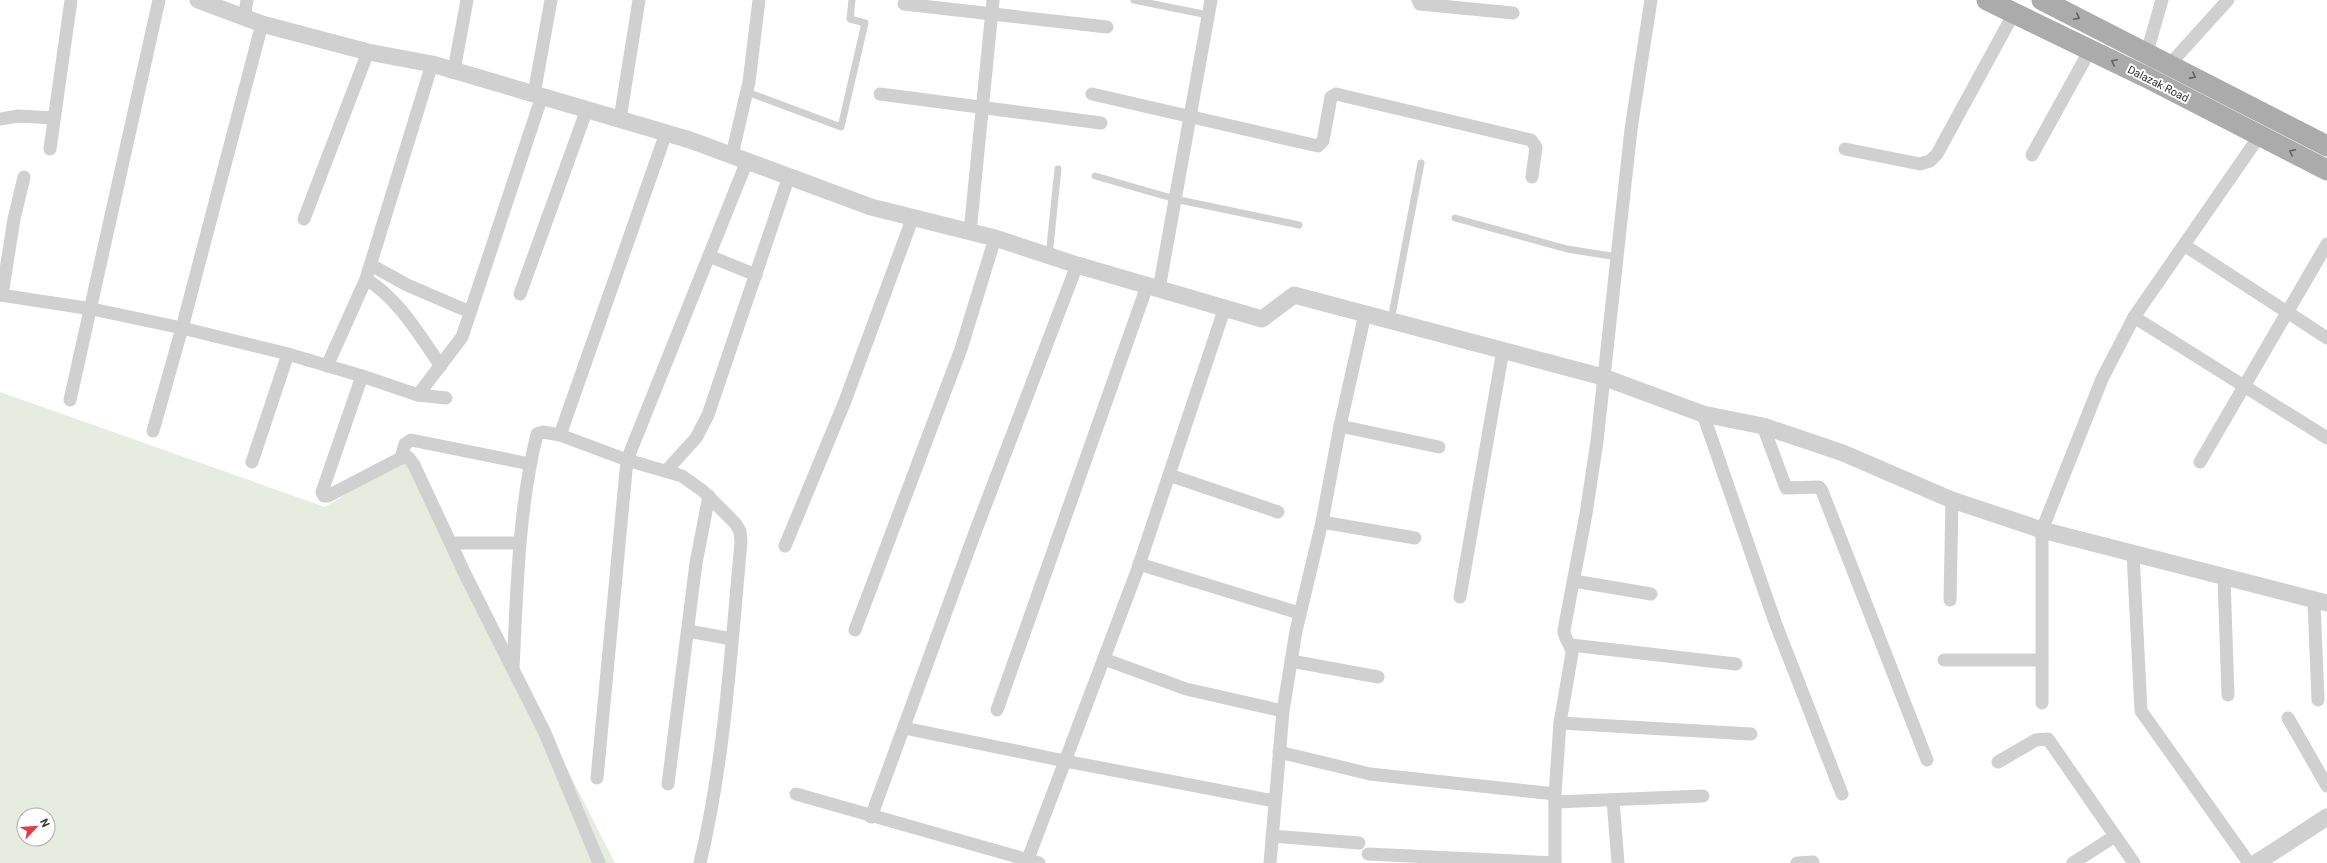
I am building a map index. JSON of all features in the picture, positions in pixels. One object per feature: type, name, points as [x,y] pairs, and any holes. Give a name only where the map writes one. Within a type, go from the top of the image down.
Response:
[{"type":"main road","name":"Dalazak Road","points":[[1987,0],[2146,77],[2327,170]]},
{"type":"main road","name":"Dalazak Road","points":[[2044,0],[2327,146]]},
{"type":"main road","points":[[2146,77],[2158,58]]},
{"type":"street","points":[[50,149],[71,0]]},
{"type":"street","points":[[70,400],[92,309],[112,206],[159,0]]},
{"type":"street","points":[[198,0],[262,24],[368,52],[432,64],[620,119],[739,158],[871,207],[995,238],[1077,265],[1262,319],[1294,295],[1603,377],[1703,414],[1763,426],[1843,453],[1952,500],[2042,530],[2321,603],[2318,700]]},
{"type":"street","points":[[244,18],[247,0]]},
{"type":"street","points":[[454,70],[467,0]]},
{"type":"street","points":[[418,396],[462,337],[538,95],[551,0]]},
{"type":"street","points":[[620,119],[639,0]]},
{"type":"street","points":[[598,778],[627,460],[709,256],[739,158],[746,92],[759,0]]},
{"type":"street","points":[[970,232],[993,0]]},
{"type":"street","points":[[997,710],[1153,288],[1175,199],[1211,0]]},
{"type":"street","points":[[1418,0],[1420,4],[1512,13]]},
{"type":"street","points":[[1651,0],[1631,129],[1587,507],[1564,630],[1566,641],[1572,645],[1736,664]]},
{"type":"street","points":[[2158,58],[2162,0]]},
{"type":"street","points":[[2158,58],[2228,0]]},
{"type":"street","points":[[904,4],[1107,27]]},
{"type":"street","points":[[1845,149],[1920,164],[1930,161],[1937,154],[2014,13]]},
{"type":"street","points":[[153,431],[182,328],[262,24]]},
{"type":"street","points":[[2032,155],[2090,50]]},
{"type":"street","points":[[304,219],[368,52]]},
{"type":"street","points":[[327,366],[371,265],[432,64]]},
{"type":"street","points":[[880,94],[1101,123]]},
{"type":"street","points":[[1092,94],[1190,115],[1318,146],[1323,141],[1331,97],[1336,94],[1531,140],[1536,147],[1532,177]]},
{"type":"street","points":[[520,294],[586,109]]},
{"type":"street","points":[[0,119],[18,116],[54,118]]},
{"type":"street","points":[[560,435],[666,133]]},
{"type":"street","points":[[2042,703],[2042,530],[2102,379],[2134,317],[2260,136]]},
{"type":"street","points":[[666,471],[696,438],[708,415],[789,176]]},
{"type":"street","points":[[24,177],[14,219],[1,295],[92,309],[182,328],[288,354],[362,376],[418,396],[446,398]]},
{"type":"street","points":[[786,546],[844,401],[913,217]]},
{"type":"street","points":[[854,630],[961,349],[995,238]]},
{"type":"street","points":[[2200,462],[2327,244]]},
{"type":"street","points":[[2184,245],[2327,338]]},
{"type":"street","points":[[709,256],[756,275]]},
{"type":"street","points":[[371,265],[408,285],[470,312]]},
{"type":"street","points":[[871,817],[974,535],[1077,265]]},
{"type":"street","points":[[366,279],[382,289],[395,302],[441,366]]},
{"type":"street","points":[[796,794],[871,817],[1034,861],[1065,761],[1139,564],[1225,307]]},
{"type":"street","points":[[1270,863],[1274,801],[1283,711],[1291,661],[1300,613],[1322,522],[1340,426],[1366,314]]},
{"type":"street","points":[[2134,317],[2327,438]]},
{"type":"street","points":[[1460,596],[1503,350]]},
{"type":"street","points":[[252,462],[288,354]]},
{"type":"street","points":[[362,376],[322,492],[324,496],[328,496],[402,458],[408,457],[414,465],[545,733],[599,863]]},
{"type":"street","points":[[1703,414],[1775,622],[1842,794]]},
{"type":"street","points":[[1340,426],[1439,447]]},
{"type":"street","points":[[1763,426],[1786,488],[1819,487],[1822,491],[1927,760]]},
{"type":"street","points":[[513,669],[519,543],[530,464],[537,434],[543,432],[560,435],[627,460],[682,476],[708,496],[740,531],[741,542],[727,697],[708,832],[700,863]]},
{"type":"street","points":[[402,458],[405,444],[411,440],[530,464]]},
{"type":"street","points":[[1169,475],[1278,512]]},
{"type":"street","points":[[668,784],[696,563],[708,496]]},
{"type":"street","points":[[1950,600],[1952,500]]},
{"type":"street","points":[[1322,522],[1415,538]]},
{"type":"street","points":[[451,543],[519,543]]},
{"type":"street","points":[[2133,553],[2141,711],[2249,863]]},
{"type":"street","points":[[1139,564],[1300,613]]},
{"type":"street","points":[[2224,578],[2228,695]]},
{"type":"street","points":[[1574,581],[1651,594]]},
{"type":"street","points":[[688,631],[732,639]]},
{"type":"street","points":[[1368,854],[1555,863],[1555,798],[1560,723],[1572,653],[1572,645]]},
{"type":"street","points":[[1104,659],[1186,689],[1283,711]]},
{"type":"street","points":[[1944,660],[2042,660]]},
{"type":"street","points":[[1291,661],[1378,677]]},
{"type":"street","points":[[2288,718],[2327,786]]},
{"type":"street","points":[[1560,723],[1751,734]]},
{"type":"street","points":[[904,728],[1065,761],[1274,801]]},
{"type":"street","points":[[1998,762],[2036,740],[2048,739],[2134,863]]},
{"type":"street","points":[[1279,752],[1370,774],[1555,798],[1613,800],[1703,796]]},
{"type":"street","points":[[1613,800],[1618,863]]},
{"type":"street","points":[[2256,863],[2327,817]]},
{"type":"street","points":[[1272,836],[1359,842]]},
{"type":"street","points":[[2073,863],[2115,836]]},
{"type":"street","points":[[1797,863],[1813,862]]},
{"type":"lane","points":[[746,92],[842,127],[865,23],[850,19],[852,0]]},
{"type":"lane","points":[[1134,0],[1208,14]]},
{"type":"lane","points":[[1391,320],[1422,163]]},
{"type":"lane","points":[[1049,256],[1058,169]]},
{"type":"lane","points":[[1095,176],[1175,199],[1299,225]]},
{"type":"lane","points":[[1455,218],[1567,249],[1617,257]]},
{"type":"shaded area","points":[[0,392],[325,507],[408,457],[615,863],[0,863]]}]
